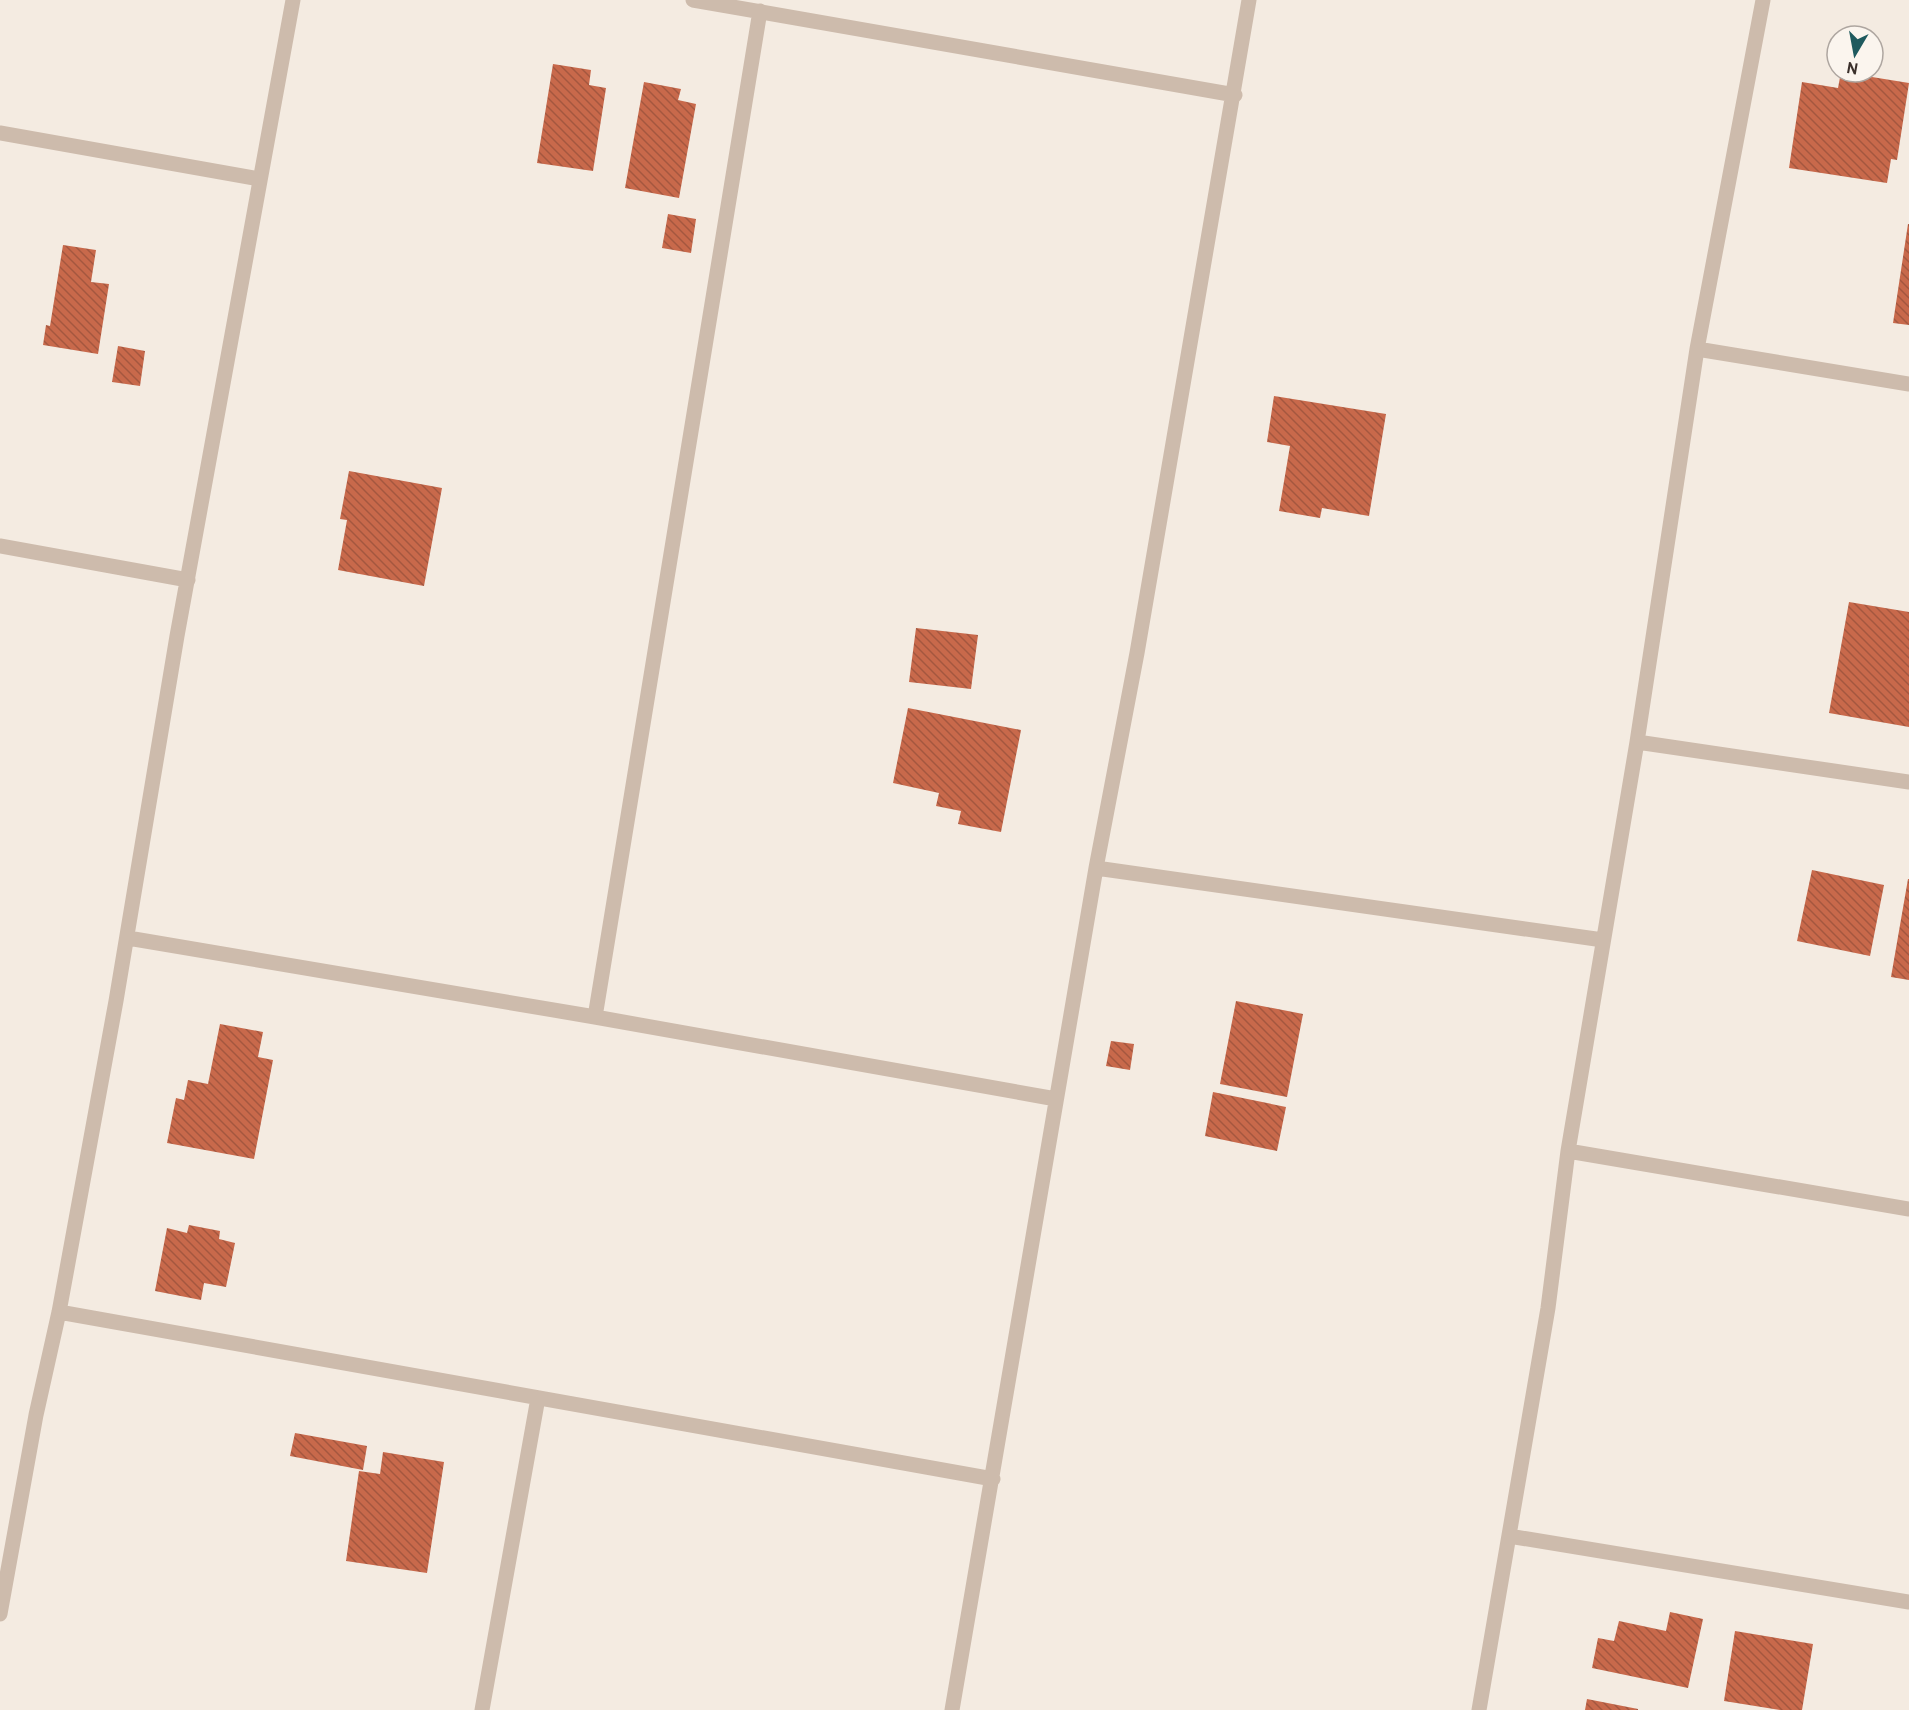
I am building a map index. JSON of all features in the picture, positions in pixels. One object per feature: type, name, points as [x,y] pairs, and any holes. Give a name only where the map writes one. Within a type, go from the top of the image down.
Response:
[{"type":"street","points":[[0,1614],[128,938],[188,580],[293,0]]},
{"type":"street","points":[[693,0],[1234,95]]},
{"type":"street","points":[[952,1710],[1096,868],[1137,653],[1250,0]]},
{"type":"street","points":[[1479,1710],[1548,1308],[1568,1151],[1636,742],[1697,349],[1763,0]]},
{"type":"street","points":[[595,1017],[760,11]]},
{"type":"street","points":[[0,133],[260,179]]},
{"type":"street","points":[[1697,349],[1909,384]]},
{"type":"street","points":[[0,546],[188,580]]},
{"type":"street","points":[[1636,742],[1909,782]]},
{"type":"street","points":[[1096,868],[1603,940]]},
{"type":"street","points":[[128,938],[595,1017],[1056,1099]]},
{"type":"street","points":[[1568,1151],[1909,1209]]},
{"type":"street","points":[[59,1312],[993,1479]]},
{"type":"street","points":[[482,1710],[538,1398]]},
{"type":"street","points":[[1509,1536],[1909,1602]]},
{"type":"building","points":[[553,64],[591,70],[589,85],[606,88],[593,171],[537,163]]},
{"type":"building","points":[[1885,79],[1909,83],[1897,160],[1891,159],[1887,183],[1789,168],[1802,82],[1838,88],[1839,84],[1885,84]]},
{"type":"building","points":[[644,82],[681,89],[678,100],[696,104],[679,198],[625,188]]},
{"type":"building","points":[[668,214],[696,219],[691,253],[662,248]]},
{"type":"building","points":[[1909,224],[1909,325],[1893,323]]},
{"type":"building","points":[[63,245],[96,250],[91,282],[109,284],[98,354],[43,345],[46,325],[50,326]]},
{"type":"building","points":[[118,346],[145,351],[140,386],[112,382]]},
{"type":"building","points":[[1274,396],[1386,414],[1369,516],[1322,508],[1320,518],[1279,511],[1290,446],[1267,442]]},
{"type":"building","points":[[349,471],[442,488],[424,586],[338,570],[347,520],[340,519]]},
{"type":"building","points":[[1849,602],[1909,612],[1909,727],[1829,713]]},
{"type":"building","points":[[916,628],[978,635],[971,689],[909,682]]},
{"type":"building","points":[[908,708],[1021,730],[1001,832],[958,824],[961,811],[936,806],[939,793],[893,783]]},
{"type":"building","points":[[1812,870],[1884,885],[1870,956],[1797,941]]},
{"type":"building","points":[[1909,879],[1909,980],[1891,977]]},
{"type":"building","points":[[1236,1001],[1303,1014],[1287,1097],[1220,1084]]},
{"type":"building","points":[[220,1024],[263,1032],[258,1057],[273,1060],[254,1159],[167,1143],[176,1098],[184,1100],[188,1080],[208,1084]]},
{"type":"building","points":[[1111,1041],[1134,1044],[1130,1070],[1106,1066]]},
{"type":"building","points":[[1213,1092],[1286,1107],[1277,1151],[1205,1136]]},
{"type":"building","points":[[189,1225],[220,1231],[219,1239],[235,1243],[226,1287],[204,1283],[201,1300],[155,1291],[167,1228],[187,1233]]},
{"type":"building","points":[[295,1433],[367,1446],[363,1470],[290,1456]]},
{"type":"building","points":[[383,1452],[444,1462],[427,1573],[346,1561],[359,1471],[380,1474]]},
{"type":"building","points":[[1670,1612],[1703,1619],[1688,1688],[1592,1668],[1598,1638],[1614,1641],[1619,1621],[1666,1631]]},
{"type":"building","points":[[1735,1631],[1813,1644],[1802,1710],[1780,1710],[1724,1701]]},
{"type":"building","points":[[1587,1699],[1638,1709],[1638,1710],[1585,1710]]}]
